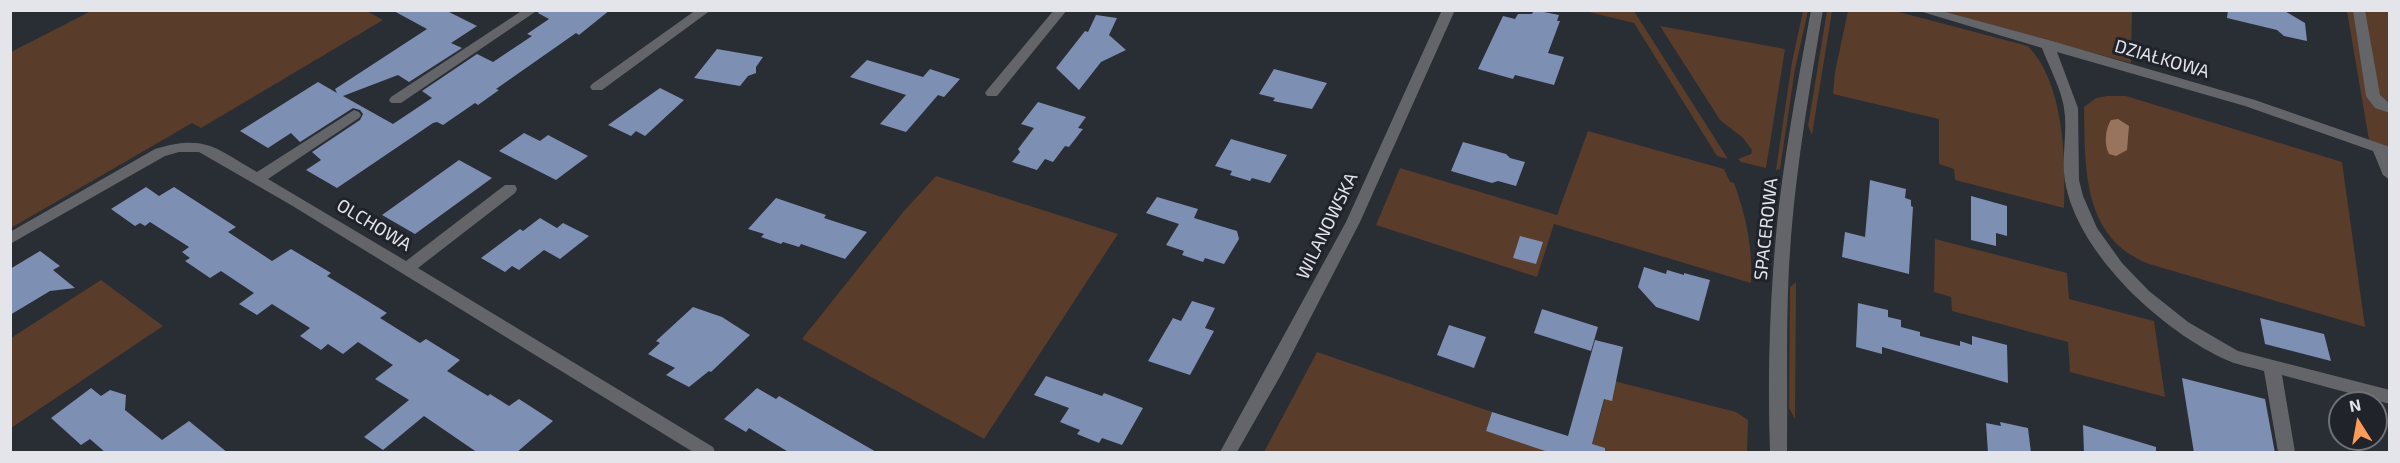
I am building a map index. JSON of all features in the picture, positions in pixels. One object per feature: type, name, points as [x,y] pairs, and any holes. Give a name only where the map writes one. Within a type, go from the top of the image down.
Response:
[{"type":"street","points":[[396,100],[532,10]]},
{"type":"street","points":[[597,87],[705,10]]},
{"type":"street","points":[[992,93],[1061,10]]},
{"type":"street","name":"WILANOWSKA","points":[[1228,453],[1353,222],[1449,10]]},
{"type":"street","name":"SPACEROWA","points":[[1778,453],[1777,339],[1781,267],[1795,139],[1817,10]]},
{"type":"street","name":"DZIAŁKOWA","points":[[1922,10],[2250,103],[2384,150]]},
{"type":"street","points":[[2359,10],[2373,96],[2380,105],[2390,109]]},
{"type":"street","points":[[2047,44],[2071,108],[2072,180],[2076,196],[2090,230],[2143,295],[2182,326],[2234,356],[2390,397]]},
{"type":"street","points":[[257,179],[354,115]]},
{"type":"street","name":"OLCHOWA","points":[[10,239],[160,152],[189,146],[202,147],[407,268],[702,451]]},
{"type":"street","points":[[2384,150],[2390,175]]},
{"type":"street","points":[[407,268],[510,189]]},
{"type":"street","points":[[2272,366],[2286,453]]},
{"type":"shaded area","points":[[365,10],[383,20],[201,128],[192,123],[11,228],[11,52],[91,11]]},
{"type":"shaded area","points":[[1585,11],[1634,11],[1728,159],[1717,156],[1634,23]]},
{"type":"shaded area","points":[[1803,11],[1808,11],[1795,69],[1780,169],[1776,170],[1792,62]]},
{"type":"shaded area","points":[[1827,11],[1832,11],[1812,135],[1808,126]]},
{"type":"shaded area","points":[[1848,11],[1895,11],[2028,46],[2040,62],[2056,101],[2063,145],[2064,208],[1955,180],[1954,169],[1939,164],[1939,119],[1833,94],[1835,72]]},
{"type":"shaded area","points":[[1938,11],[2132,11],[2131,63]]},
{"type":"shaded area","points":[[2347,11],[2389,11],[2389,147],[2369,140]]},
{"type":"shaded area","points":[[1660,26],[1785,49],[1766,168],[1741,162],[1738,159],[1751,154],[1752,150],[1743,138],[1720,120]]},
{"type":"shaded area","points":[[2126,96],[2342,162],[2365,327],[2149,264],[2127,252],[2111,237],[2099,219],[2087,177],[2084,107],[2096,98]]},
{"type":"shaded area","points":[[2118,119],[2129,126],[2127,150],[2116,156],[2109,154],[2106,137],[2111,120]]},
{"type":"shaded area","points":[[1588,131],[1724,169],[1730,182],[1734,183],[1745,220],[1750,245],[1751,283],[1554,224],[1537,277],[1376,225],[1400,168],[1557,215]]},
{"type":"shaded area","points":[[936,176],[1118,234],[984,439],[802,339],[904,211]]},
{"type":"shaded area","points":[[1935,239],[2067,273],[2069,299],[2154,321],[2165,397],[2070,372],[2068,342],[1952,311],[1951,297],[1934,292]]},
{"type":"shaded area","points":[[101,280],[163,326],[11,428],[11,338]]},
{"type":"shaded area","points":[[1796,282],[1795,419],[1789,408],[1790,287]]},
{"type":"shaded area","points":[[1317,352],[1492,412],[1486,431],[1551,452],[1264,452]]},
{"type":"shaded area","points":[[1610,380],[1736,412],[1748,420],[1747,452],[1590,452]]},
{"type":"building","points":[[392,10],[445,10],[477,26],[451,43],[462,48],[409,82],[398,75],[343,96],[393,124],[432,98],[422,91],[477,54],[493,62],[532,36],[527,34],[549,19],[538,13],[540,10],[610,10],[579,35],[576,33],[496,89],[499,90],[478,105],[475,103],[443,125],[433,123],[337,188],[306,170],[321,160],[312,152],[360,120],[363,114],[360,110],[353,108],[300,142],[291,133],[268,148],[240,131],[318,82],[337,93],[335,89],[427,29]]},
{"type":"building","points":[[1534,10],[1559,15],[1557,21],[1560,21],[1548,53],[1564,57],[1554,85],[1515,75],[1513,79],[1478,69],[1503,16],[1515,19],[1518,14],[1532,14]]},
{"type":"building","points":[[2228,10],[2283,10],[2305,23],[2307,41],[2284,36],[2277,30],[2227,18]]},
{"type":"building","points":[[1096,15],[1117,18],[1109,35],[1126,50],[1101,62],[1079,90],[1056,68],[1085,31],[1088,32]]},
{"type":"building","points":[[717,49],[763,57],[756,67],[756,73],[748,76],[740,86],[694,78]]},
{"type":"building","points":[[867,60],[923,77],[930,69],[960,79],[944,97],[938,95],[906,132],[880,124],[906,95],[850,77]]},
{"type":"building","points":[[1274,69],[1327,83],[1312,109],[1273,101],[1275,98],[1259,94]]},
{"type":"building","points":[[660,88],[684,100],[645,136],[636,131],[631,136],[608,125]]},
{"type":"building","points":[[1038,102],[1086,117],[1078,128],[1083,129],[1069,147],[1065,146],[1053,162],[1045,159],[1037,170],[1012,162],[1020,152],[1018,149],[1034,128],[1021,124]]},
{"type":"building","points":[[524,133],[540,141],[548,135],[588,156],[556,180],[499,151]]},
{"type":"building","points":[[1231,139],[1287,155],[1270,183],[1252,178],[1250,181],[1230,175],[1232,171],[1215,166]]},
{"type":"building","points":[[1463,142],[1525,162],[1516,186],[1498,181],[1492,183],[1451,171]]},
{"type":"building","points":[[459,160],[492,178],[415,234],[382,215]]},
{"type":"building","points":[[1870,180],[1906,189],[1905,198],[1911,200],[1913,207],[1909,274],[1842,257],[1845,232],[1865,237]]},
{"type":"building","points":[[146,187],[159,196],[174,187],[236,227],[228,232],[272,261],[291,249],[331,273],[327,276],[387,313],[380,318],[420,343],[426,339],[460,360],[447,371],[509,406],[519,399],[553,421],[516,453],[478,453],[424,416],[383,450],[364,437],[409,400],[375,379],[393,365],[358,342],[343,354],[328,344],[321,350],[300,336],[310,328],[272,304],[257,315],[239,304],[254,293],[221,271],[210,278],[185,261],[190,258],[182,252],[189,247],[150,222],[145,226],[140,223],[135,226],[111,209]]},
{"type":"building","points":[[1971,196],[2007,206],[2007,236],[1996,233],[1996,246],[1971,240]]},
{"type":"building","points":[[1157,197],[1198,209],[1194,218],[1237,231],[1239,239],[1224,264],[1205,258],[1203,262],[1182,255],[1184,251],[1166,245],[1179,224],[1146,213]]},
{"type":"building","points":[[776,198],[826,215],[824,218],[867,232],[845,259],[801,244],[799,247],[783,242],[781,244],[761,237],[764,234],[748,229]]},
{"type":"building","points":[[540,218],[557,228],[563,223],[589,236],[560,259],[544,250],[519,270],[512,266],[505,272],[481,258],[520,229],[523,231]]},
{"type":"building","points":[[1520,236],[1543,242],[1536,264],[1513,258]]},
{"type":"building","points":[[40,251],[60,266],[53,270],[75,288],[50,291],[10,315],[10,269]]},
{"type":"building","points":[[1644,267],[1666,274],[1667,270],[1710,280],[1699,321],[1656,307],[1638,287]]},
{"type":"building","points":[[1192,301],[1215,308],[1205,328],[1214,331],[1190,375],[1148,361],[1173,318],[1181,321]]},
{"type":"building","points":[[1858,303],[1888,310],[1888,317],[1901,320],[1901,327],[1920,332],[1920,336],[1960,346],[1960,341],[1972,345],[1972,336],[2007,345],[2008,383],[1882,347],[1882,354],[1856,347]]},
{"type":"building","points":[[693,307],[722,317],[750,335],[711,372],[709,371],[689,387],[666,375],[675,368],[648,354],[660,343],[656,341]]},
{"type":"building","points":[[1542,309],[1598,327],[1591,351],[1534,333]]},
{"type":"building","points":[[2260,318],[2324,334],[2331,361],[2265,344]]},
{"type":"building","points":[[1449,325],[1486,337],[1474,368],[1437,355]]},
{"type":"building","points":[[1595,340],[1623,347],[1612,401],[1604,399],[1592,444],[1605,448],[1605,453],[1551,453],[1486,431],[1492,412],[1568,436]]},
{"type":"building","points":[[1046,376],[1102,396],[1104,393],[1143,408],[1122,445],[1102,438],[1099,443],[1077,434],[1080,430],[1060,422],[1069,408],[1034,395]]},
{"type":"building","points":[[2182,378],[2265,399],[2275,453],[2194,453]]},
{"type":"building","points":[[91,388],[101,396],[110,390],[126,395],[125,410],[162,440],[189,421],[228,453],[106,453],[90,439],[81,445],[51,418]]},
{"type":"building","points":[[757,388],[776,399],[779,396],[878,453],[790,453],[749,428],[746,432],[724,419]]},
{"type":"building","points":[[2000,422],[2028,428],[2031,453],[1988,453],[1986,423],[2001,426]]},
{"type":"building","points":[[2083,425],[2156,447],[2156,453],[2084,453]]}]
